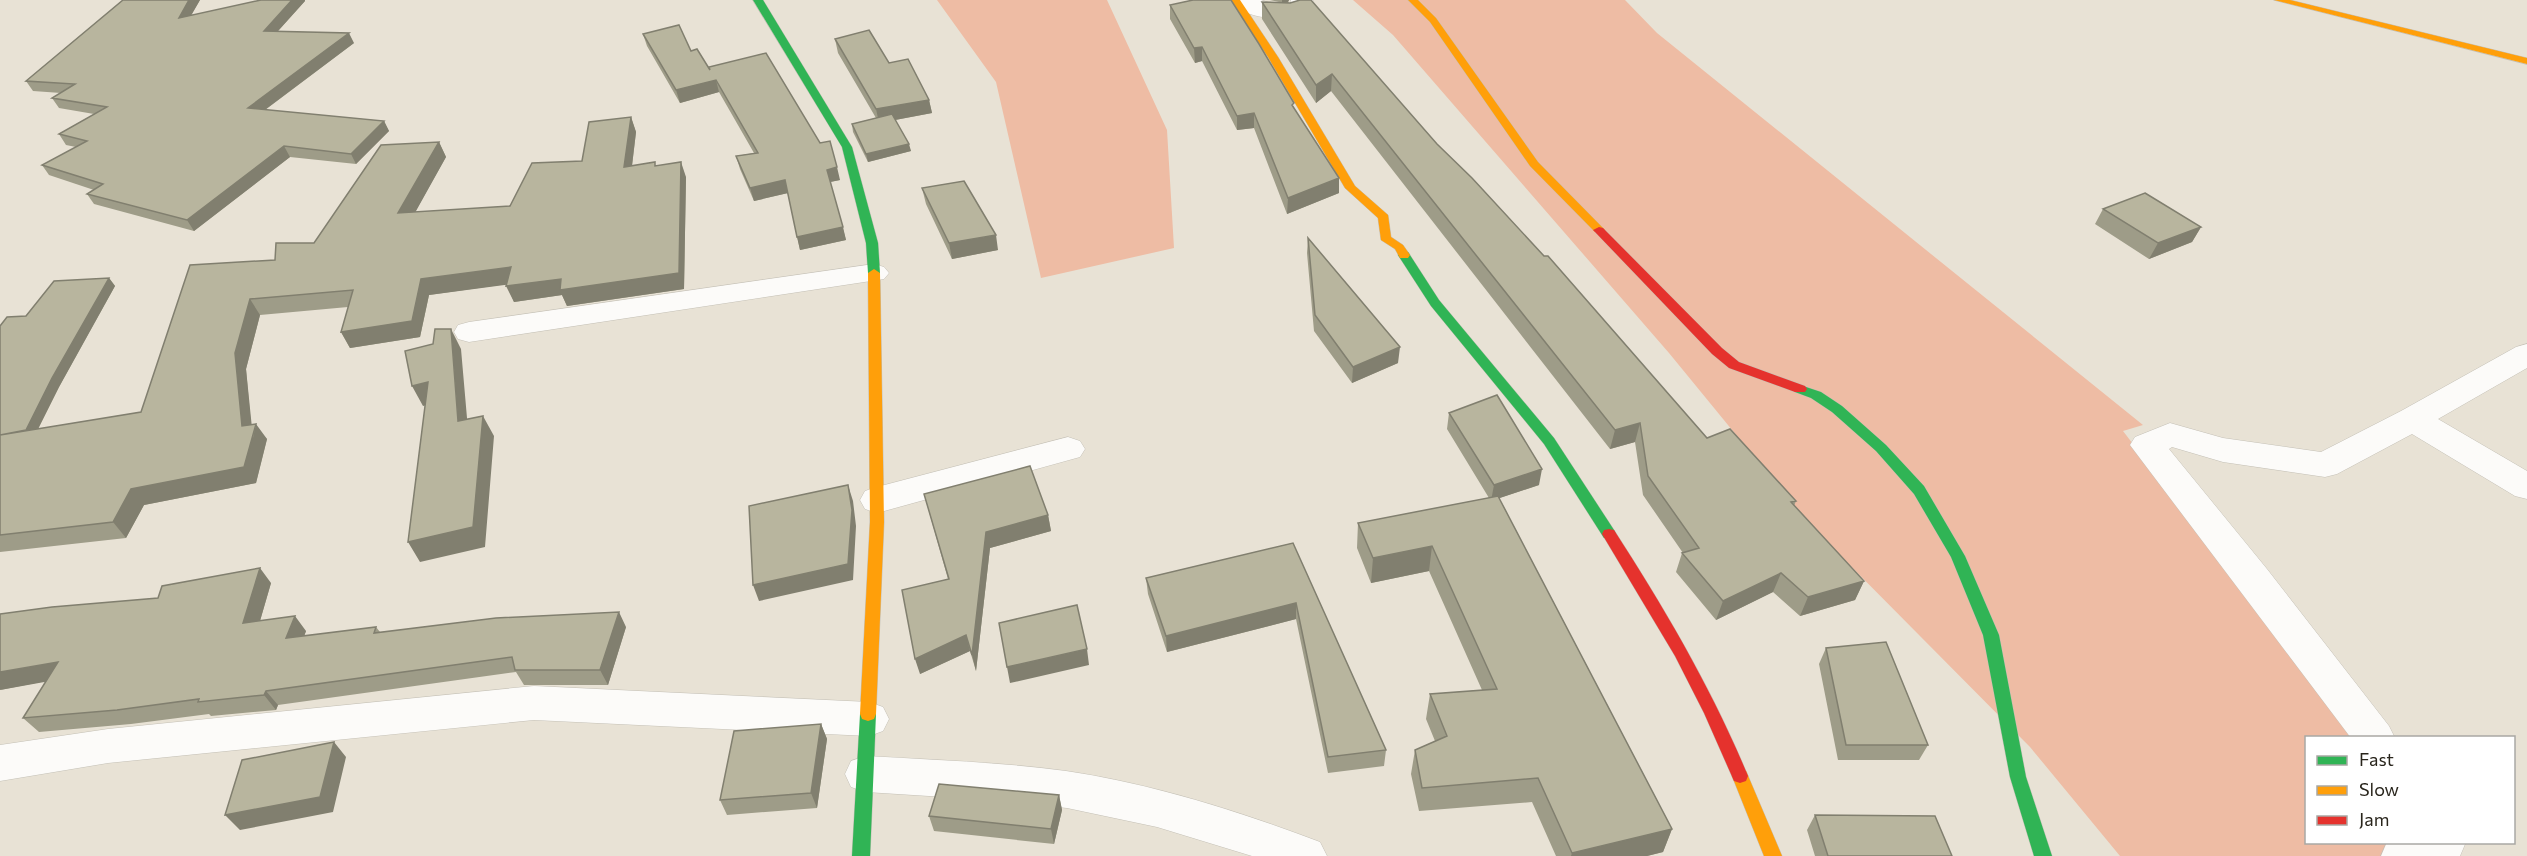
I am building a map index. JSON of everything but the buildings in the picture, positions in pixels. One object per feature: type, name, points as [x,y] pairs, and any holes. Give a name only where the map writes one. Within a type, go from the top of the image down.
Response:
[{"type":"street","points":[[758,0],[847,147],[869,231],[874,273],[877,500],[869,719],[861,856]]},
{"type":"street","points":[[1235,0],[1274,57],[1351,188],[1384,217],[1385,238],[1399,247],[1435,303],[1549,441],[1662,615],[1723,733],[1773,856]]},
{"type":"street","points":[[1241,0],[1275,13],[1297,10],[1301,7],[1302,0]]},
{"type":"street","points":[[1413,0],[1433,20],[1534,164],[1717,351],[1741,368],[1816,395],[1837,409],[1881,447],[1919,489],[1958,556],[1991,635],[2018,777],[2043,856]]},
{"type":"street","points":[[2279,0],[2527,61]]},
{"type":"street","points":[[469,332],[874,273]]},
{"type":"street","points":[[2373,736],[2147,445],[2170,435],[2223,450],[2325,465],[2413,419],[2527,354]]},
{"type":"street","points":[[2413,419],[2527,487]]},
{"type":"street","points":[[877,500],[1068,449]]},
{"type":"street","points":[[0,763],[108,746],[534,703],[869,719]]},
{"type":"street","points":[[866,774],[970,779],[1068,790],[1161,810],[1278,845],[1305,856]]},
{"type":"street","points":[[2403,856],[2442,844]]},
{"type":"street","points":[[2456,844],[2466,856]]},
{"type":"shaded area","points":[[937,0],[1107,0],[1167,130],[1174,248],[1041,278],[996,82]]},
{"type":"shaded area","points":[[1353,0],[1625,0],[1657,33],[2143,425],[2123,431],[2357,736],[2305,736],[2305,844],[2441,844],[2450,856],[2120,856],[2030,747],[1809,524],[1669,353],[1393,35]]},
{"type":"traffic: fast","points":[[758,0],[847,147],[872,243],[874,273]]},
{"type":"traffic: fast","points":[[1404,255],[1435,303],[1549,441],[1609,534]]},
{"type":"traffic: fast","points":[[1800,389],[1816,395],[1837,409],[1881,448],[1919,490],[1958,556],[1991,635],[2018,777],[2043,856]]},
{"type":"traffic: fast","points":[[861,856],[868,714]]},
{"type":"traffic: slow","points":[[1235,0],[1273,57],[1351,188],[1384,217],[1385,238],[1399,247],[1404,255]]},
{"type":"traffic: slow","points":[[1413,0],[1433,20],[1534,164],[1599,230]]},
{"type":"traffic: slow","points":[[2279,0],[2527,61]]},
{"type":"traffic: slow","points":[[868,714],[877,522],[874,273]]},
{"type":"traffic: slow","points":[[1740,776],[1773,856]]},
{"type":"traffic: jam","points":[[1599,230],[1717,351],[1734,365],[1800,389]]},
{"type":"traffic: jam","points":[[1609,534],[1681,652],[1727,744],[1740,776]]}]
